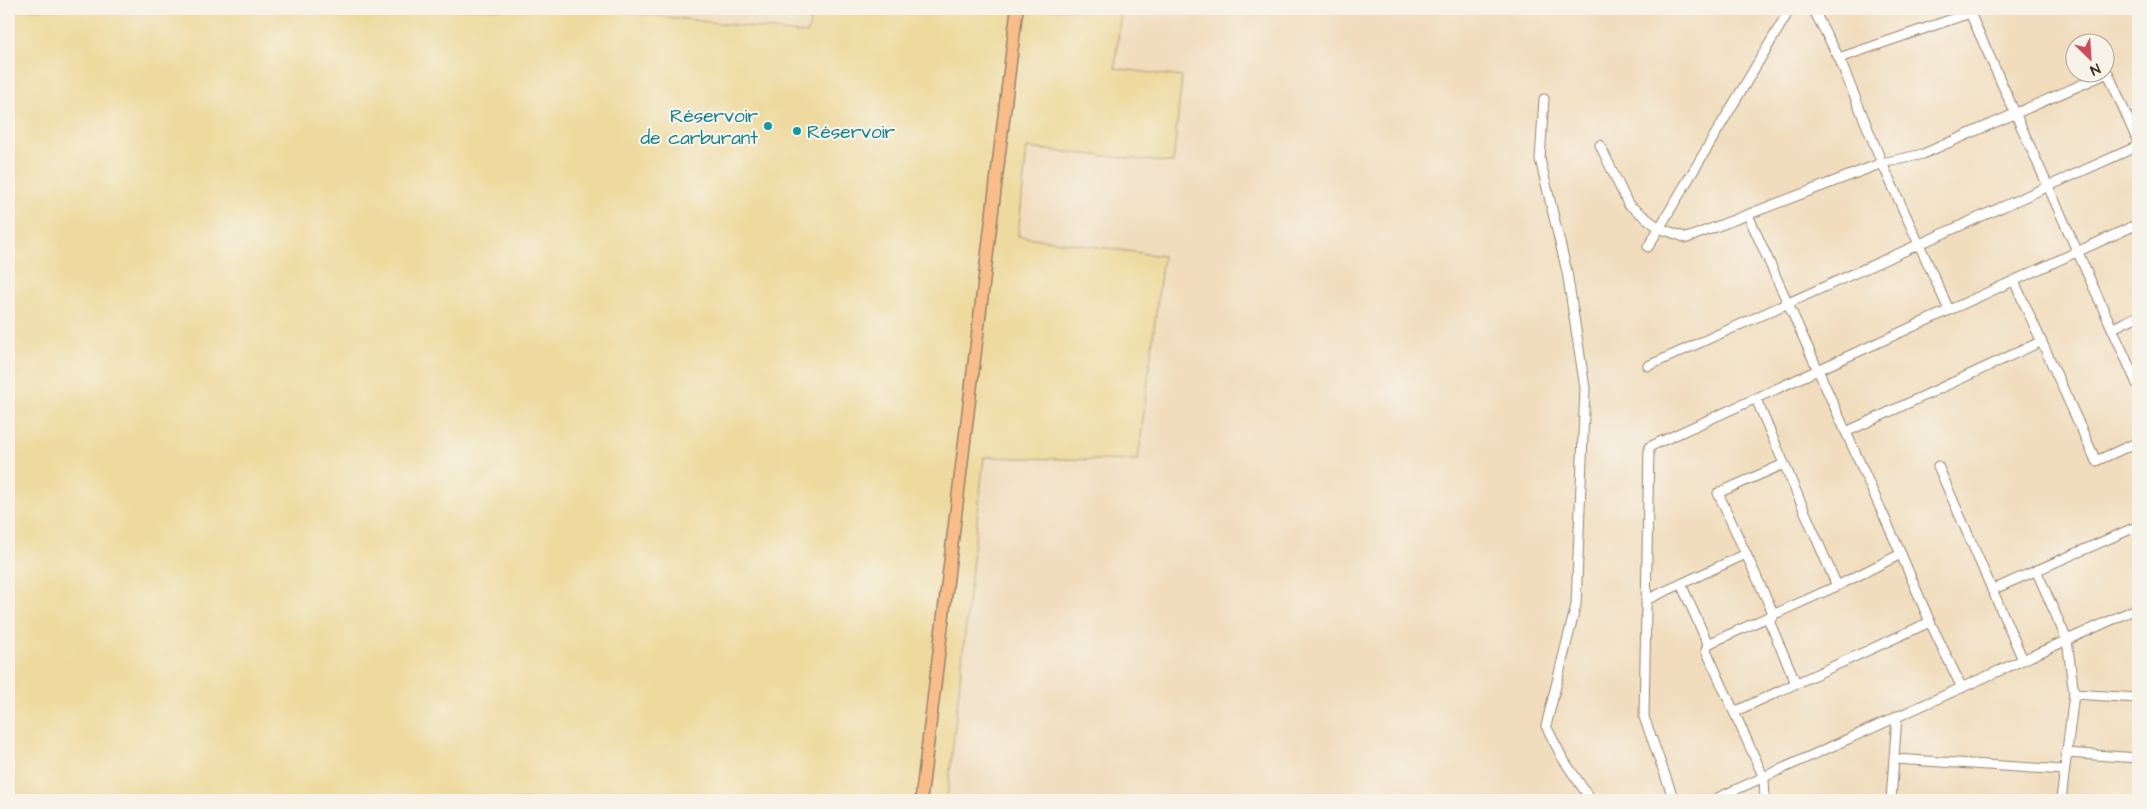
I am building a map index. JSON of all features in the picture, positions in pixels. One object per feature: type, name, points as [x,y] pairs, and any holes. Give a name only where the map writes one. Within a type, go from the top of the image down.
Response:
[{"type":"main road","points":[[921,800],[1016,9]]},
{"type":"street","points":[[1648,247],[1790,9]]},
{"type":"street","points":[[1813,9],[1839,58],[1882,163],[1949,310]]},
{"type":"street","points":[[1839,58],[1970,13],[2050,186],[2138,386]]},
{"type":"street","points":[[1600,144],[1628,204],[1659,228],[1687,238],[1882,163],[1923,154],[2108,73],[2138,142]]},
{"type":"street","points":[[1544,99],[1540,158],[1567,272],[1584,388],[1576,605],[1546,726],[1563,758],[1591,800]]},
{"type":"street","points":[[1648,366],[2138,146]]},
{"type":"street","points":[[1748,214],[1930,622],[1962,688]]},
{"type":"street","points":[[1674,800],[1644,717],[1649,447],[2138,224]]},
{"type":"street","points":[[2014,281],[2040,342],[2096,461],[2138,442]]},
{"type":"street","points":[[2112,328],[2138,316]]},
{"type":"street","points":[[1846,432],[2040,342]]},
{"type":"street","points":[[1756,399],[1837,586]]},
{"type":"street","points":[[1774,615],[1718,493],[1784,464]]},
{"type":"street","points":[[1938,466],[2023,660]]},
{"type":"street","points":[[1992,590],[2138,526]]},
{"type":"street","points":[[1646,600],[1746,554]]},
{"type":"street","points":[[1708,644],[1837,586],[1901,554]]},
{"type":"street","points":[[2036,570],[2067,640],[2074,694],[2061,800]]},
{"type":"street","points":[[1681,584],[1708,644],[1706,650],[1764,778],[1765,800]]},
{"type":"street","points":[[1713,800],[2138,608]]},
{"type":"street","points":[[1774,615],[1769,621],[1796,683]]},
{"type":"street","points":[[1734,712],[1930,622]]},
{"type":"street","points":[[2074,694],[2138,698]]},
{"type":"street","points":[[1891,800],[1897,716]]},
{"type":"street","points":[[2066,753],[2138,758]]},
{"type":"street","points":[[1894,759],[2064,770]]},
{"type":"sand","points":[[9,9],[628,9],[628,12],[807,34],[814,9],[933,12],[933,9],[1121,9],[1115,68],[1182,77],[1173,163],[1027,148],[1018,236],[1163,256],[1138,461],[984,457],[947,800],[9,800]]},
{"type":"place","name":"Réservoir de carburant","points":[[768,126]]},
{"type":"place","name":"Réservoir","points":[[797,131]]}]
